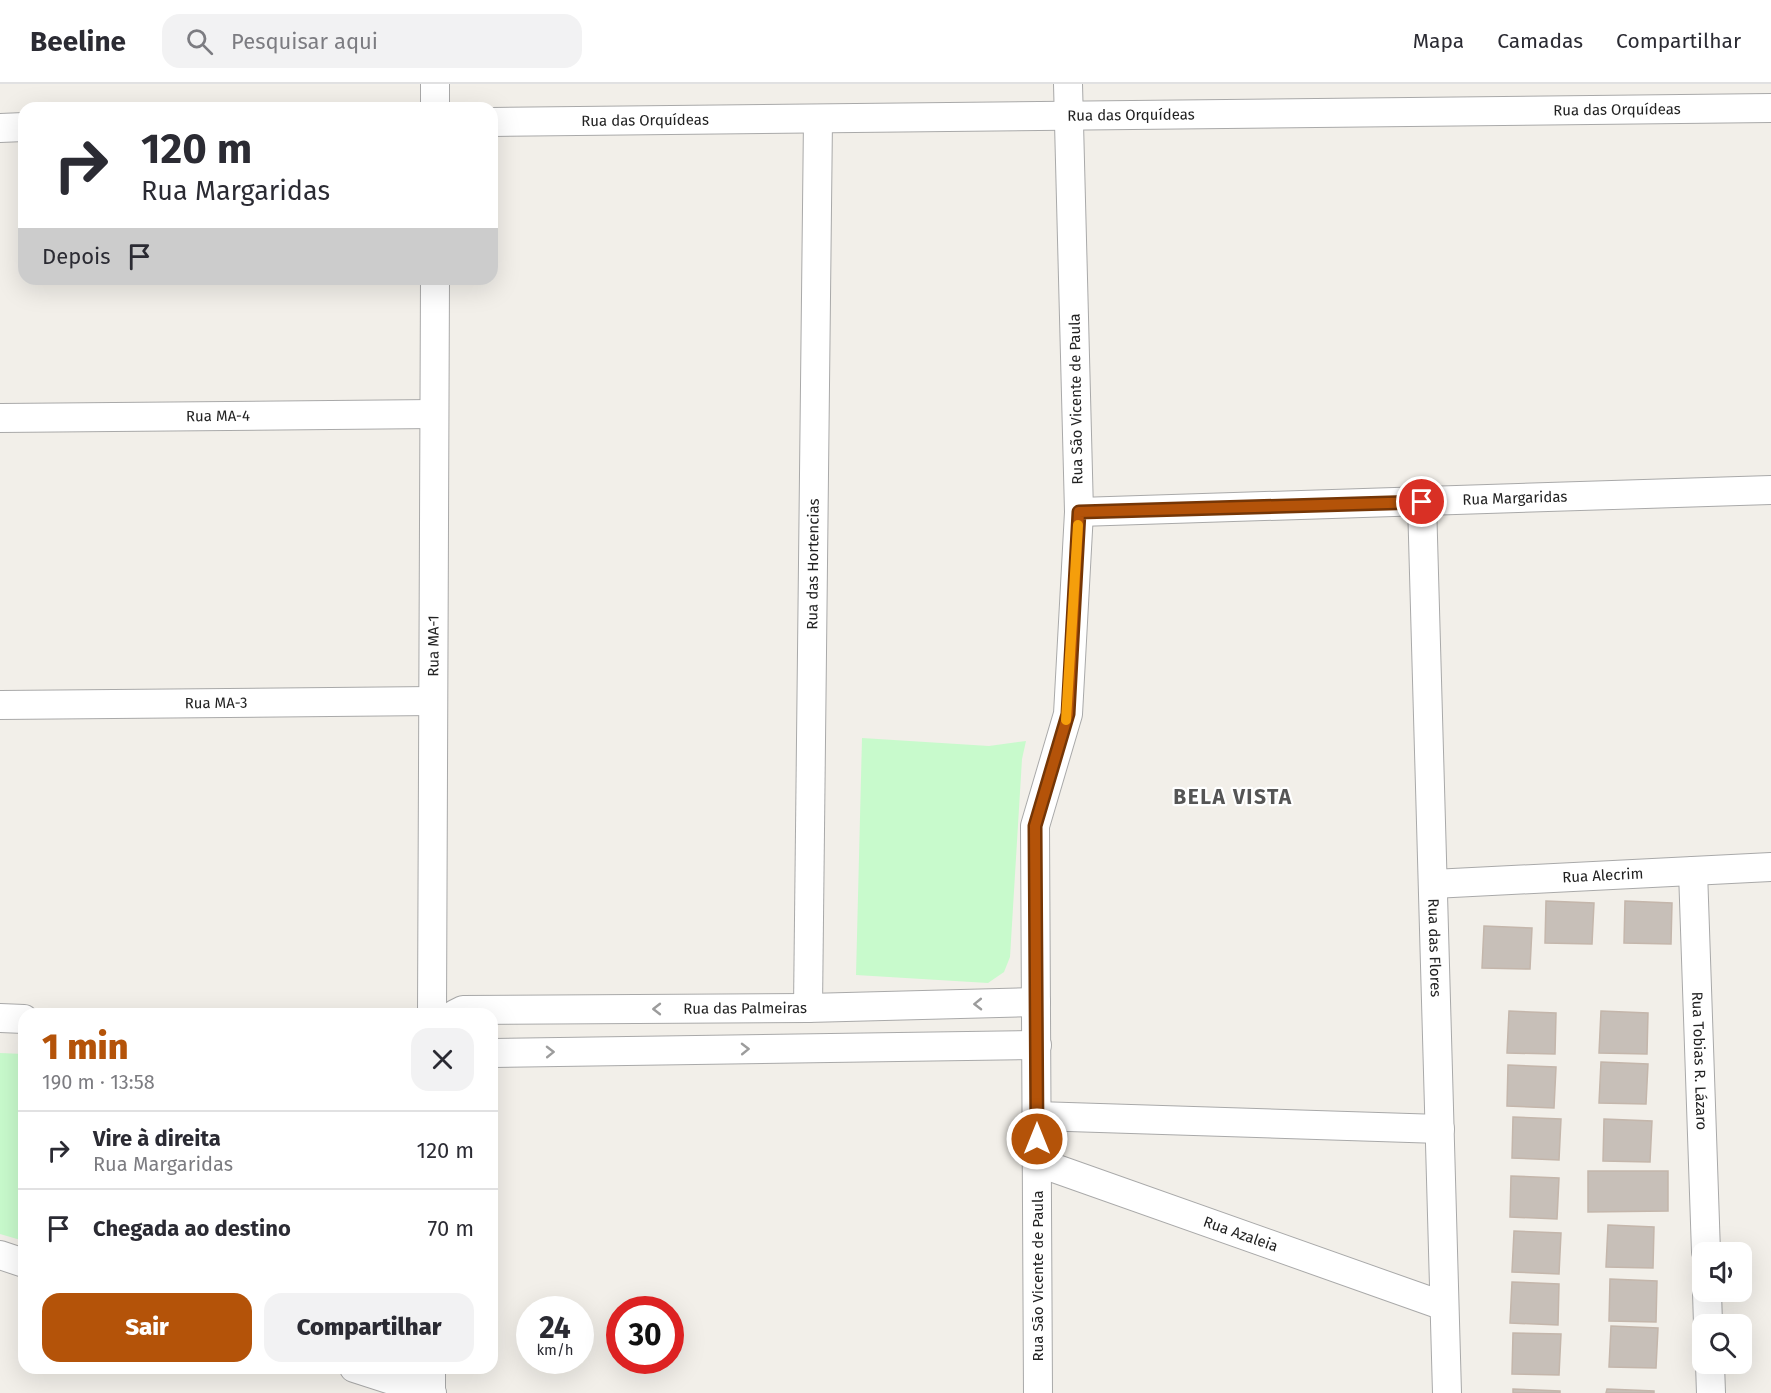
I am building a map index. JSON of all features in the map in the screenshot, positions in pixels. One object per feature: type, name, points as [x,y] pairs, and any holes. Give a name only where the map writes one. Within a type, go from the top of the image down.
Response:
[{"type":"street","points":[[435,84],[435,102]]},
{"type":"street","name":"Rua São Vicente de Paula","points":[[1038,1393],[1035,826],[1068,714],[1079,512],[1068,84]]},
{"type":"street","name":"Rua das Orquídeas","points":[[498,122],[1771,108]]},
{"type":"street","name":"Rua das Hortencias","points":[[808,1008],[818,119]]},
{"type":"street","points":[[0,128],[18,127]]},
{"type":"street","name":"Rua MA-1","points":[[432,1008],[435,285]]},
{"type":"street","name":"Rua MA-4","points":[[0,418],[434,414]]},
{"type":"street","name":"Rua Margaridas","points":[[1079,512],[1771,490]]},
{"type":"street","name":"Rua das Flores","points":[[1422,502],[1447,1393]]},
{"type":"street","name":"Rua MA-3","points":[[0,705],[433,701]]},
{"type":"street","name":"Rua Alecrim","points":[[1433,884],[1771,867]]},
{"type":"street","name":"Rua Tobias R. Lázaro","points":[[1693,871],[1706,1242]]},
{"type":"street","name":"Rua das Palmeiras","points":[[498,1010],[808,1008],[1036,1002]]},
{"type":"street","points":[[0,1018],[18,1019]]},
{"type":"street","points":[[498,1053],[1037,1046]]},
{"type":"street","points":[[1037,1116],[1440,1129]]},
{"type":"street","name":"Rua Azaleia","points":[[1037,1162],[1444,1306]]},
{"type":"street","points":[[0,1255],[18,1261]]},
{"type":"street","points":[[373,1374],[432,1393],[431,1374]]},
{"type":"street","points":[[1710,1374],[1711,1393]]},
{"type":"green space","points":[[862,738],[989,746],[1026,741],[1022,759],[1010,957],[1004,972],[988,983],[856,975]]},
{"type":"green space","points":[[0,1053],[18,1054],[18,1239],[0,1234]]},
{"type":"building","points":[[1546,901],[1594,903],[1592,944],[1545,943]]},
{"type":"building","points":[[1625,901],[1672,903],[1671,944],[1624,943]]},
{"type":"building","points":[[1484,926],[1532,928],[1530,969],[1482,968]]},
{"type":"building","points":[[1509,1011],[1556,1013],[1555,1054],[1507,1053]]},
{"type":"building","points":[[1601,1011],[1648,1013],[1647,1054],[1599,1053]]},
{"type":"building","points":[[1601,1062],[1648,1064],[1646,1104],[1599,1103]]},
{"type":"building","points":[[1508,1065],[1556,1067],[1554,1108],[1507,1106]]},
{"type":"building","points":[[1513,1117],[1561,1119],[1559,1160],[1512,1158]]},
{"type":"building","points":[[1604,1119],[1652,1121],[1650,1162],[1603,1161]]},
{"type":"building","points":[[1588,1171],[1668,1171],[1668,1211],[1588,1212]]},
{"type":"building","points":[[1511,1176],[1559,1178],[1557,1219],[1510,1217]]},
{"type":"building","points":[[1608,1225],[1654,1227],[1653,1268],[1606,1267]]},
{"type":"building","points":[[1514,1231],[1561,1233],[1559,1274],[1512,1272]]},
{"type":"building","points":[[1610,1279],[1657,1281],[1656,1322],[1609,1321]]},
{"type":"building","points":[[1512,1282],[1559,1284],[1558,1325],[1510,1323]]},
{"type":"building","points":[[1611,1326],[1658,1328],[1656,1368],[1609,1367]]},
{"type":"building","points":[[1513,1333],[1561,1334],[1559,1375],[1512,1374]]},
{"type":"building","points":[[1513,1389],[1560,1391],[1560,1393],[1513,1393]]},
{"type":"building","points":[[1607,1389],[1654,1391],[1654,1393],[1606,1393]]},
{"type":"slow traffic","points":[[1066,720],[1078,525]]},
{"type":"district","name":"BELA VISTA","points":[[1233,797]]},
{"type":"route","points":[[1037,1139],[1035,826],[1068,714],[1079,512],[1422,502]]}]
